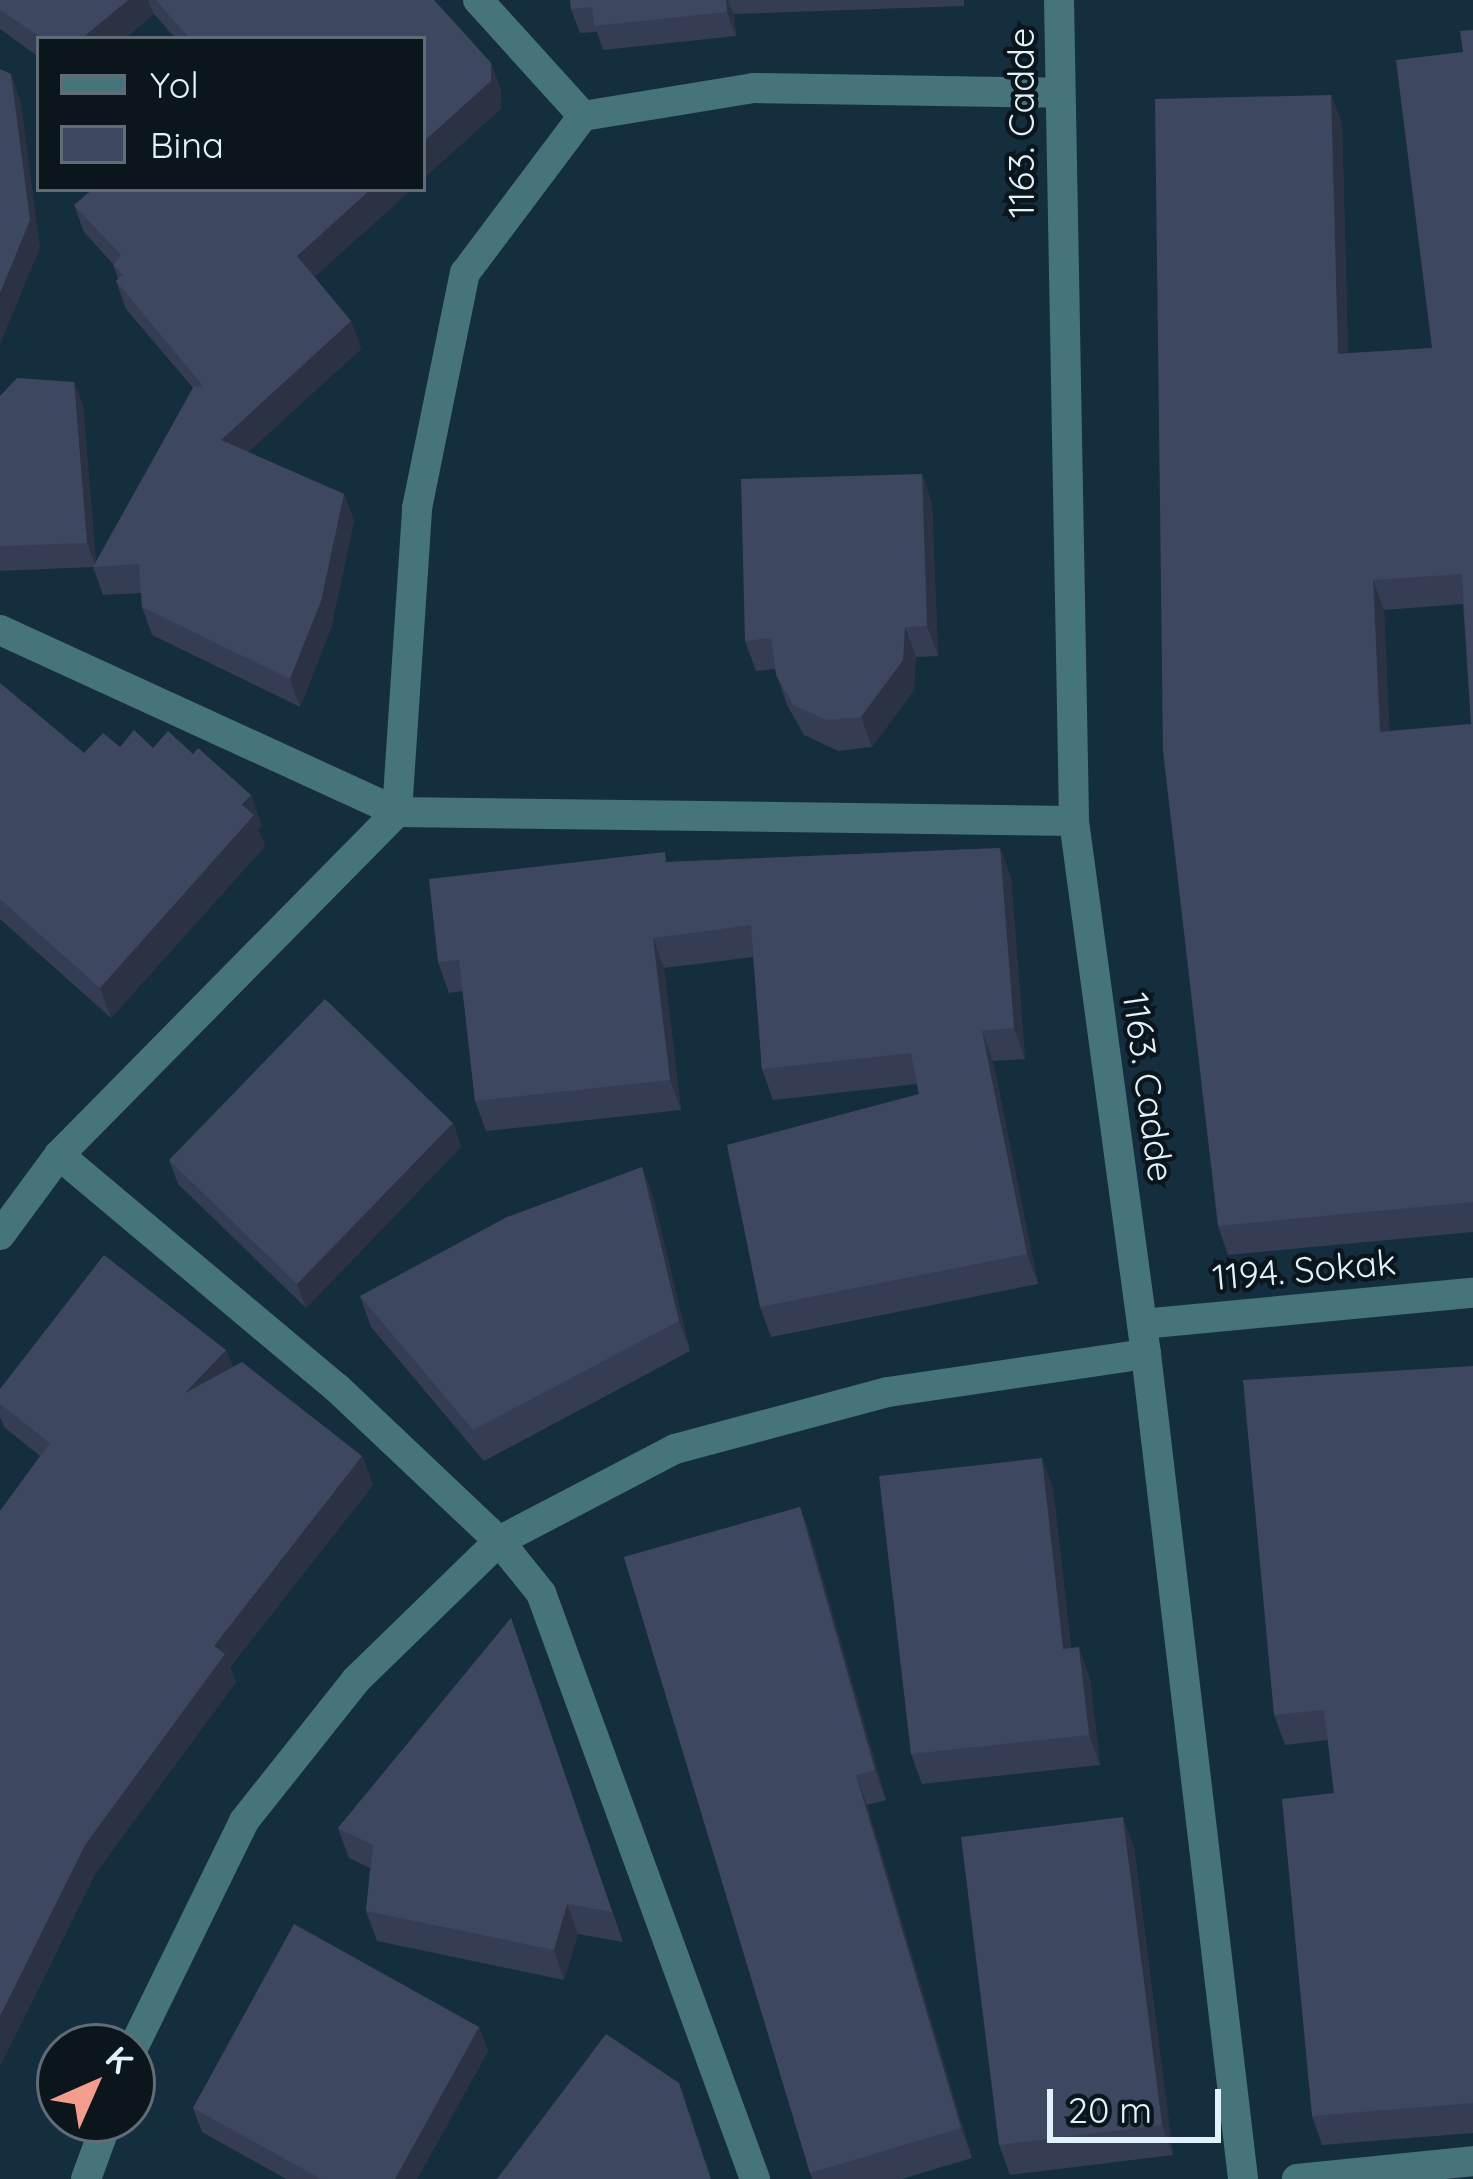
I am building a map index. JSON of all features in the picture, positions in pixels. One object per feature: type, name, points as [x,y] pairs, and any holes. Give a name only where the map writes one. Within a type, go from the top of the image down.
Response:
[{"type":"street","points":[[478,0],[583,116]]},
{"type":"street","name":"1163. Cadde","points":[[1059,0],[1074,821],[1144,1339],[1243,2179]]},
{"type":"street","points":[[0,1235],[59,1156],[397,812],[417,508],[465,273],[583,116],[754,88],[1058,93]]},
{"type":"street","points":[[0,630],[397,812],[1074,821]]},
{"type":"street","points":[[59,1156],[337,1388],[499,1541],[542,1593],[755,2179]]},
{"type":"street","name":"1194. Sokak","points":[[145,2023],[244,1822],[356,1681],[499,1541],[675,1449],[888,1392],[1144,1339],[1473,1293]]},
{"type":"street","points":[[86,2179],[99,2143]]},
{"type":"street","points":[[1297,2179],[1473,2161]]},
{"type":"building","points":[[0,0],[128,0],[85,36],[39,36],[0,10]]},
{"type":"building","points":[[156,0],[434,0],[491,63],[491,81],[426,139],[426,36],[187,36]]},
{"type":"building","points":[[570,0],[726,0],[727,12],[594,26],[592,7],[571,9]]},
{"type":"building","points":[[1473,30],[1473,1202],[1218,1226],[1163,751],[1155,99],[1331,95],[1338,354],[1432,348],[1396,60],[1463,52],[1460,31]],"holes":[[[1462,574],[1471,724],[1380,732],[1373,580]]]},
{"type":"building","points":[[0,69],[11,74],[30,220],[0,293]]},
{"type":"building","points":[[89,192],[368,192],[297,256],[351,321],[221,440],[344,494],[321,601],[290,679],[142,607],[139,564],[93,567],[194,386],[204,387],[116,281],[123,275],[113,265],[121,255],[74,205]]},
{"type":"building","points":[[17,378],[74,382],[87,543],[0,546],[0,396]]},
{"type":"building","points":[[922,474],[927,626],[905,627],[903,660],[861,717],[827,720],[793,705],[776,675],[771,638],[745,641],[741,479]]},
{"type":"building","points":[[0,683],[84,753],[103,733],[120,747],[134,730],[153,748],[168,731],[193,754],[198,748],[251,795],[242,805],[254,815],[100,988],[0,899]]},
{"type":"building","points":[[1000,848],[1014,1028],[982,1031],[1027,1254],[760,1307],[727,1145],[919,1094],[911,1053],[762,1069],[751,925],[653,938],[670,1080],[475,1101],[459,960],[438,962],[429,879],[665,852],[666,862]]},
{"type":"building","points":[[325,999],[453,1123],[297,1284],[169,1160]]},
{"type":"building","points":[[642,1167],[679,1321],[473,1430],[360,1296],[507,1217]]},
{"type":"building","points":[[104,1255],[226,1350],[185,1393],[242,1362],[362,1456],[214,1646],[225,1654],[85,1845],[0,2016],[0,1511],[50,1443],[0,1404],[0,1389]]},
{"type":"building","points":[[1473,1366],[1473,2103],[1312,2116],[1282,1799],[1334,1793],[1324,1710],[1274,1715],[1243,1380]]},
{"type":"building","points":[[1042,1458],[1063,1649],[1079,1647],[1089,1735],[911,1754],[879,1476]]},
{"type":"building","points":[[800,1507],[875,1770],[856,1775],[961,2128],[810,2173],[624,1557]]},
{"type":"building","points":[[511,1618],[612,1912],[567,1904],[554,1950],[366,1911],[373,1845],[338,1828]]},
{"type":"building","points":[[1123,1817],[1162,2125],[999,2145],[961,1837]]},
{"type":"building","points":[[294,1924],[479,2027],[395,2179],[321,2179],[193,2108]]},
{"type":"building","points":[[606,2034],[679,2083],[711,2179],[497,2179]]}]
